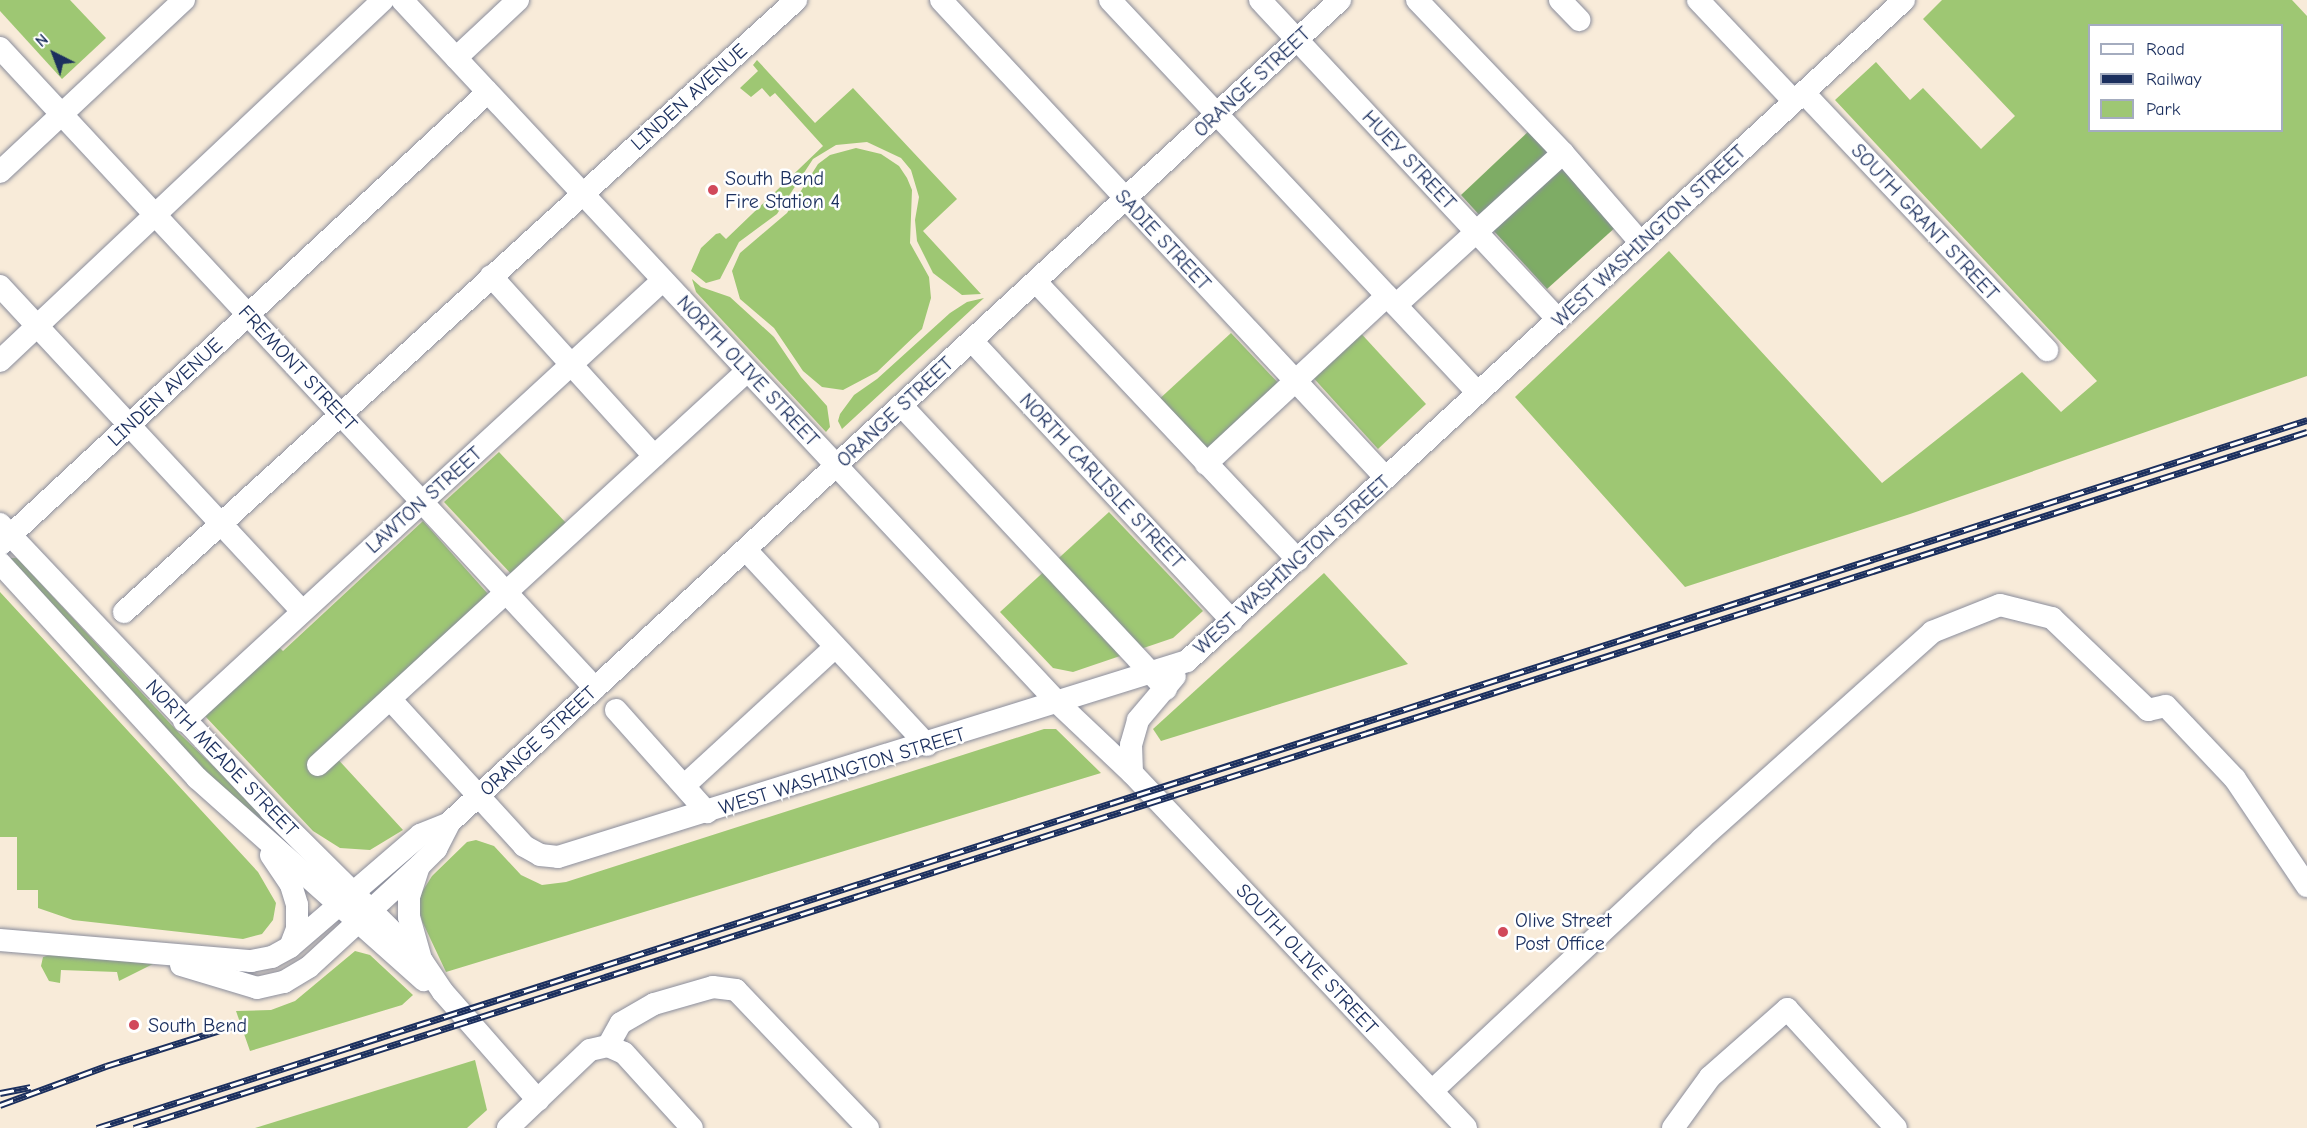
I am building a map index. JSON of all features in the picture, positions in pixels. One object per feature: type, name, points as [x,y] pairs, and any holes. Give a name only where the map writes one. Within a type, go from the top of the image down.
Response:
[{"type":"street","points":[[0,172],[182,0]]},
{"type":"street","points":[[0,361],[383,0]]},
{"type":"street","name":"NORTH OLIVE STREET","points":[[402,0],[1058,703],[1148,790]]},
{"type":"street","points":[[456,58],[518,0]]},
{"type":"street","name":"LINDEN AVENUE","points":[[124,612],[796,0]]},
{"type":"street","name":"SADIE STREET","points":[[941,0],[1386,478]]},
{"type":"street","points":[[1110,0],[1219,113],[1478,393]]},
{"type":"street","name":"HUEY STREET","points":[[1260,0],[1558,320]]},
{"type":"street","name":"ORANGE STREET","points":[[365,916],[436,849],[449,823],[1340,0]]},
{"type":"street","points":[[1417,0],[1563,153],[1641,243]]},
{"type":"street","points":[[1560,0],[1579,20]]},
{"type":"street","name":"SOUTH GRANT STREET","points":[[1698,0],[1799,97],[2047,350]]},
{"type":"street","name":"WEST WASHINGTON STREET","points":[[1132,773],[1131,745],[1138,720],[1159,682],[1187,661],[1232,621],[1904,0]]},
{"type":"street","name":"FREMONT STREET","points":[[0,48],[595,688]]},
{"type":"street","name":"LINDEN AVENUE","points":[[3,535],[128,425],[488,92]]},
{"type":"street","points":[[1206,464],[1296,381],[1476,232],[1563,153]]},
{"type":"street","points":[[491,276],[654,456]]},
{"type":"street","name":"LAWTON STREET","points":[[184,721],[663,280]]},
{"type":"street","points":[[1036,282],[1298,560]]},
{"type":"street","points":[[0,286],[302,611]]},
{"type":"street","name":"NORTH CARLISLE STREET","points":[[972,341],[1232,621]]},
{"type":"street","points":[[318,765],[505,590],[747,371]]},
{"type":"street","points":[[902,406],[1159,682]]},
{"type":"street","name":"NORTH MEADE STREET","points":[[3,535],[184,721],[365,916],[410,970],[442,992]]},
{"type":"street","points":[[746,549],[834,648],[927,745]]},
{"type":"street","name":"NORTH MEADE STREET","points":[[0,563],[197,778],[251,827],[348,899]]},
{"type":"street","points":[[1432,1091],[1702,838],[1932,632],[2000,605],[2052,618],[2148,710],[2166,706],[2235,779],[2307,886]]},
{"type":"street","points":[[685,785],[834,648]]},
{"type":"street","name":"WEST WASHINGTON STREET","points":[[390,699],[524,846],[540,855],[558,857],[1058,703],[1159,682]]},
{"type":"street","points":[[616,710],[707,812]]},
{"type":"street","name":"SOUTH OLIVE STREET","points":[[1148,790],[1466,1128]]},
{"type":"street","name":"ORANGE STREET","points":[[348,899],[420,835],[449,823]]},
{"type":"street","points":[[251,827],[291,885],[297,929],[290,947]]},
{"type":"street","name":"ORANGE STREET","points":[[420,865],[409,897],[409,917],[422,961]]},
{"type":"street","points":[[0,940],[119,947],[251,961],[272,957],[290,947],[348,899]]},
{"type":"street","points":[[119,947],[257,988],[284,982],[309,967],[365,916]]},
{"type":"street","name":"NORTH MEADE STREET","points":[[365,916],[422,961],[442,992],[538,1100]]},
{"type":"street","points":[[608,1046],[621,1023],[654,1004],[713,987],[736,990],[856,1124]]},
{"type":"street","points":[[1673,1128],[1710,1077],[1787,1009],[1896,1128]]},
{"type":"street","points":[[510,1127],[590,1050],[608,1046],[624,1053],[685,1126]]},
{"type":"green space","points":[[0,0],[70,0],[106,38],[62,79],[0,11]]},
{"type":"green space","points":[[1942,0],[2292,0],[2307,16],[2307,376],[1910,514],[1685,587],[1515,397],[1669,251],[1882,483],[2022,372],[2061,412],[2097,381],[1835,100],[1876,62],[1910,100],[1923,88],[1981,149],[2015,116],[1923,19]]},
{"type":"green space","points":[[757,60],[815,123],[853,88],[957,199],[923,231],[981,294],[962,295],[933,273],[917,241],[915,220],[919,197],[911,170],[901,158],[867,142],[836,145],[813,159],[777,214],[739,242],[720,279],[706,283],[691,271],[701,248],[716,234],[720,233],[726,239],[823,146],[775,93],[770,97],[762,88],[751,97],[740,88],[758,71],[753,65]]},
{"type":"green space","points":[[1532,128],[1618,225],[1547,289],[1461,195]]},
{"type":"green space","points":[[856,148],[881,154],[899,166],[907,178],[912,190],[910,243],[929,277],[931,298],[922,329],[877,372],[843,390],[822,387],[803,371],[774,328],[740,299],[732,271],[740,253],[787,213],[818,164],[830,155]]},
{"type":"green space","points":[[692,279],[701,287],[730,297],[774,337],[801,377],[827,406],[830,427],[826,432],[696,292]]},
{"type":"green space","points":[[984,298],[842,429],[838,421],[840,414],[854,395],[877,379],[950,313],[967,302]]},
{"type":"green space","points":[[1356,328],[1426,404],[1378,449],[1309,373]]},
{"type":"green space","points":[[1231,333],[1282,387],[1206,457],[1155,403]]},
{"type":"green space","points":[[499,452],[568,525],[512,575],[444,502]]},
{"type":"green space","points":[[1109,512],[1203,611],[1173,638],[1073,672],[1053,668],[1000,612]]},
{"type":"green space","points":[[423,521],[488,594],[334,755],[403,830],[370,850],[340,848],[313,831],[205,716],[278,646],[283,651]]},
{"type":"green space","points":[[10,558],[17,558],[179,733],[283,833],[281,835],[216,783]]},
{"type":"green space","points":[[1324,573],[1408,664],[1161,741],[1153,729]]},
{"type":"green space","points":[[0,592],[258,872],[276,903],[273,920],[262,934],[243,939],[73,920],[38,908],[38,890],[17,890],[17,837],[0,837]]},
{"type":"green space","points":[[1044,729],[1056,729],[1101,773],[446,972],[422,921],[418,906],[422,892],[432,876],[467,842],[476,840],[494,846],[521,875],[542,885],[566,882]]},
{"type":"green space","points":[[355,951],[370,955],[413,995],[402,1005],[250,1051],[236,1011],[271,1010],[295,1001]]},
{"type":"green space","points":[[53,954],[153,964],[119,981],[117,972],[61,970],[60,983],[49,981],[41,966],[43,957]]},
{"type":"green space","points":[[475,1060],[487,1110],[467,1128],[255,1128]]},
{"type":"railway","points":[[97,1128],[2307,420]]},
{"type":"railway","points":[[134,1128],[2307,432]]},
{"type":"railway","points":[[0,1105],[106,1066],[236,1025]]},
{"type":"railway","points":[[0,1093],[30,1087]]},
{"type":"place","name":"South Bend Fire Station 4","points":[[713,190]]},
{"type":"place","name":"Olive Street Post Office","points":[[1503,932]]},
{"type":"place","name":"South Bend","points":[[134,1025]]}]
